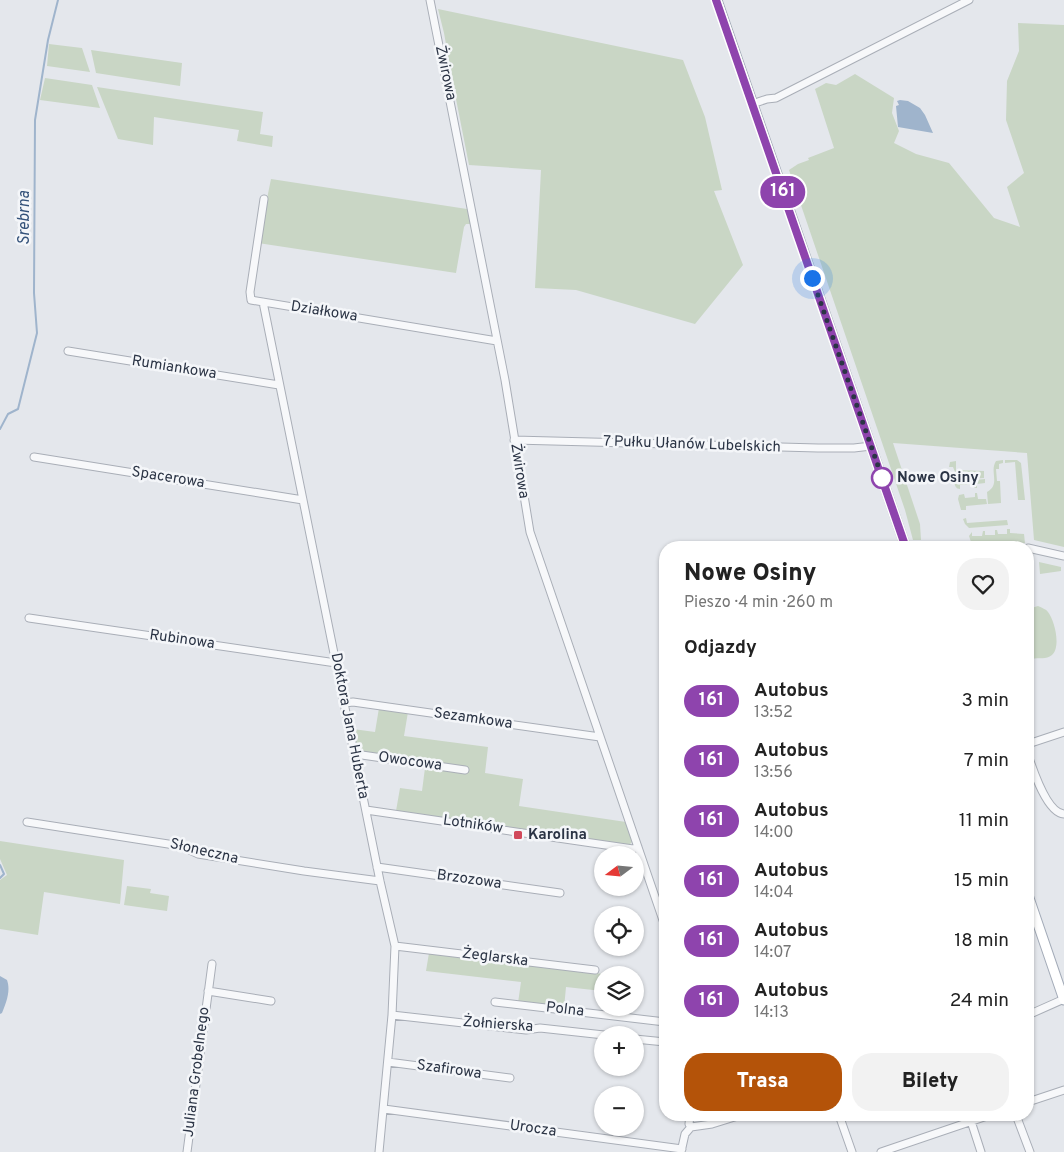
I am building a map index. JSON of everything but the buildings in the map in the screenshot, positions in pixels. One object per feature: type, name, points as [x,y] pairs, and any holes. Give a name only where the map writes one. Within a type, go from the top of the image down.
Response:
[{"type":"main road","points":[[716,0],[904,541]]},
{"type":"main road","points":[[1034,912],[1064,999]]},
{"type":"street","name":"Żwirowa","points":[[430,0],[498,341],[530,532],[638,846]]},
{"type":"street","points":[[752,104],[776,98],[969,0]]},
{"type":"street","points":[[263,302],[251,300],[250,292],[264,199]]},
{"type":"street","name":"Działkowa","points":[[263,302],[498,341]]},
{"type":"street","name":"Doktora Jana Huberta","points":[[263,302],[377,867],[395,946],[392,1015],[379,1152]]},
{"type":"street","name":"Rumiankowa","points":[[68,351],[279,385]]},
{"type":"street","name":"7 Pułku Ułanów Lubelskich","points":[[514,440],[818,448],[871,446]]},
{"type":"street","name":"Spacerowa","points":[[34,456],[303,500]]},
{"type":"street","points":[[1034,549],[1064,556]]},
{"type":"street","name":"Rubinowa","points":[[28,618],[336,662]]},
{"type":"street","name":"Sezamkowa","points":[[345,703],[353,702],[600,737]]},
{"type":"street","points":[[1034,742],[1064,732]]},
{"type":"street","name":"Owocowa","points":[[355,754],[465,770]]},
{"type":"street","points":[[1034,770],[1053,809],[1064,814]]},
{"type":"street","name":"Lotników","points":[[366,810],[612,846]]},
{"type":"street","name":"Słoneczna","points":[[27,822],[181,846],[198,854],[380,881]]},
{"type":"street","name":"Żwirowa","points":[[644,865],[659,908]]},
{"type":"street","name":"Brzozowa","points":[[377,867],[560,892]]},
{"type":"street","name":"Żeglarska","points":[[395,946],[594,970]]},
{"type":"street","name":"Juliana Grobelnego","points":[[187,1152],[212,964]]},
{"type":"street","name":"Juliana Grobelnego","points":[[208,991],[271,1001]]},
{"type":"street","points":[[1034,1012],[1064,999]]},
{"type":"street","name":"Polna","points":[[495,1002],[659,1021]]},
{"type":"street","name":"Żołnierska","points":[[392,1015],[526,1030],[540,1028],[594,1034]]},
{"type":"street","points":[[644,1040],[659,1041]]},
{"type":"street","name":"Szafirowa","points":[[388,1062],[510,1078]]},
{"type":"street","points":[[1034,1100],[1064,1090]]},
{"type":"street","name":"Urocza","points":[[384,1109],[681,1150]]},
{"type":"street","points":[[689,1121],[691,1127]]},
{"type":"street","points":[[681,1150],[685,1134],[691,1127],[722,1121]]},
{"type":"street","points":[[842,1121],[852,1152]]},
{"type":"street","points":[[881,1152],[962,1121]]},
{"type":"street","points":[[971,1121],[981,1152]]},
{"type":"street","points":[[1018,1121],[1030,1152]]},
{"type":"green space","points":[[438,9],[683,60],[705,117],[722,190],[714,191],[743,265],[695,324],[576,290],[535,288],[541,170],[469,165],[455,94],[456,89],[454,89]]},
{"type":"green space","points":[[1018,23],[1064,25],[1064,547],[1034,540],[1027,453],[893,443],[920,524],[921,540],[913,540],[905,510],[789,170],[809,160],[808,158],[834,148],[815,89],[826,83],[836,85],[855,74],[894,98],[892,113],[899,131],[894,143],[916,154],[949,163],[994,218],[1020,227],[1007,187],[1024,173],[1006,120],[1007,81],[1019,51]]},
{"type":"green space","points":[[49,44],[82,48],[90,72],[47,66]]},
{"type":"green space","points":[[91,50],[182,63],[180,86],[96,73]]},
{"type":"green space","points":[[45,78],[92,85],[100,108],[40,100]]},
{"type":"green space","points":[[97,87],[263,112],[260,134],[273,136],[272,147],[237,141],[239,130],[154,117],[153,145],[118,139]]},
{"type":"green space","points":[[271,179],[467,209],[470,212],[472,224],[466,224],[464,227],[456,273],[258,243]]},
{"type":"green space","points":[[1003,460],[1003,463],[999,464],[999,469],[996,469],[997,481],[1000,481],[1001,503],[988,504],[987,492],[991,489],[994,482],[994,465],[996,461]]},
{"type":"green space","points":[[1005,460],[1017,460],[1021,463],[1025,500],[1018,500],[1015,462],[1005,463]]},
{"type":"green space","points":[[956,461],[956,470],[984,471],[984,478],[957,480],[956,475],[951,474],[955,472],[953,467],[949,467],[950,462]]},
{"type":"green space","points":[[985,479],[985,483],[977,484],[977,488],[974,488],[974,484],[960,485],[959,489],[954,482]]},
{"type":"green space","points":[[975,493],[977,493],[978,499],[986,499],[987,504],[966,506],[966,510],[961,510],[958,499],[959,495],[964,494],[965,498],[975,497]]},
{"type":"green space","points":[[966,518],[967,523],[1007,520],[1008,525],[969,528],[963,519]]},
{"type":"green space","points":[[1007,529],[1010,529],[1010,533],[1024,534],[1025,541],[971,541],[969,536],[972,532],[972,536],[982,536],[983,531],[985,531],[985,535],[995,535],[995,530],[997,530],[998,534],[1007,534]]},
{"type":"green space","points":[[1039,562],[1061,567],[1061,571],[1040,574]]},
{"type":"green space","points":[[1038,606],[1046,610],[1051,616],[1057,640],[1055,651],[1052,655],[1034,659],[1034,607]]},
{"type":"green space","points":[[379,708],[408,712],[404,736],[488,747],[485,773],[523,779],[519,806],[626,822],[632,842],[629,845],[396,811],[400,788],[422,791],[425,768],[466,774],[467,767],[357,749],[353,729],[375,732]]},
{"type":"green space","points":[[0,841],[124,860],[120,904],[44,892],[38,935],[0,929],[0,880],[7,875],[0,859]]},
{"type":"green space","points":[[127,886],[151,889],[150,893],[169,896],[167,911],[124,905]]},
{"type":"green space","points":[[429,953],[594,973],[594,990],[566,987],[564,1008],[518,1003],[521,982],[426,971]]},
{"type":"water","points":[[897,101],[908,101],[920,108],[933,133],[898,127],[896,106],[899,105]]},
{"type":"water","points":[[0,976],[7,980],[8,993],[2,1013],[0,1014]]},
{"type":"waterway","name":"Srebrna","points":[[0,429],[8,414],[18,409],[37,333],[34,293],[35,120],[48,40],[58,0]]},
{"type":"waterway","name":"Srebrna","points":[[0,865],[4,874],[0,878]]},
{"type":"bus line","name":"161","points":[[716,0],[904,541]]},
{"type":"place","name":"Nowe Osiny","points":[[882,478]]},
{"type":"place","name":"Karolina","points":[[518,835]]},
{"type":"route","points":[[812,278],[883,480],[882,478]]}]
